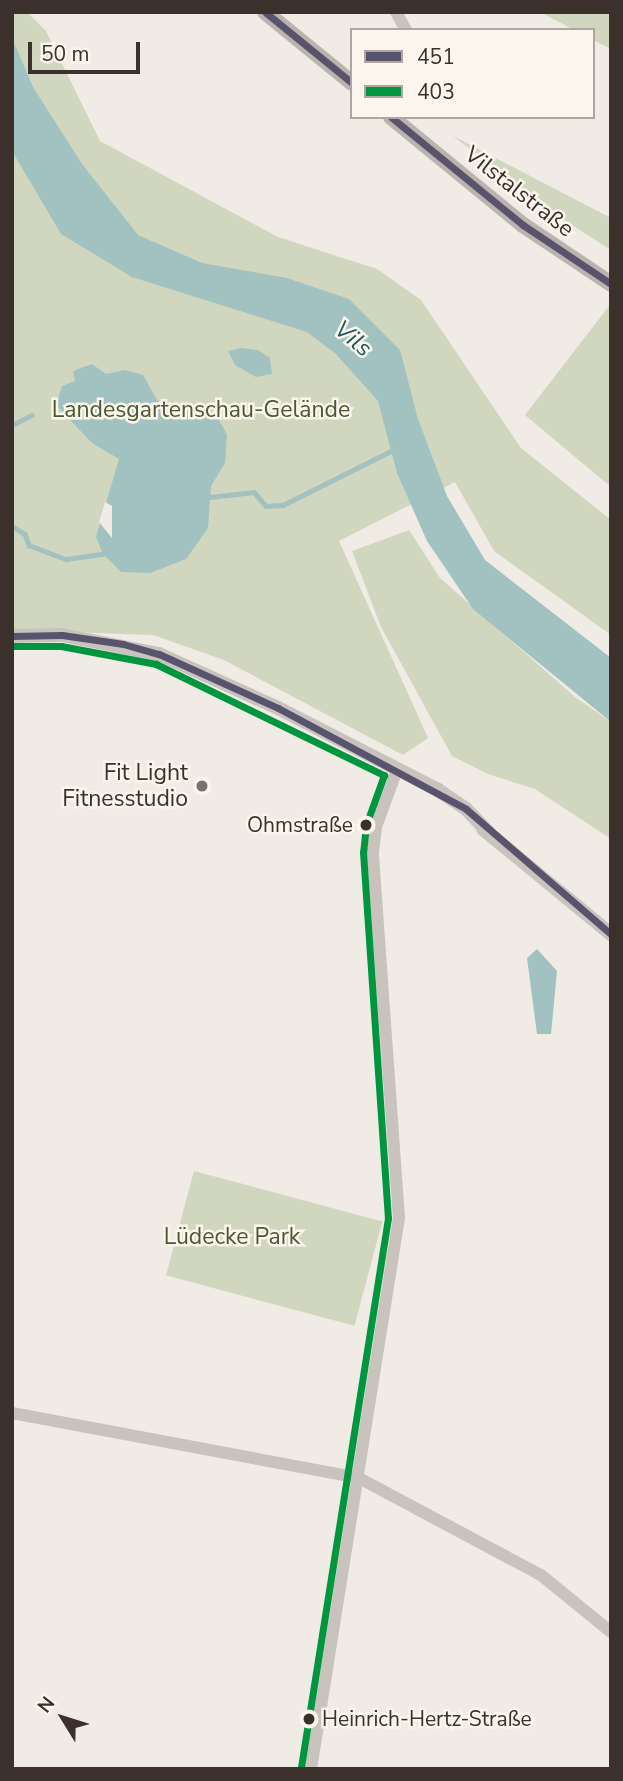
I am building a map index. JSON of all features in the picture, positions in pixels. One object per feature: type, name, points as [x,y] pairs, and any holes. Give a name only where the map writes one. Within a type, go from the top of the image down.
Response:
[{"type":"main road","points":[[265,12],[350,81]]},
{"type":"main road","name":"Vilstalstraße","points":[[393,119],[551,246],[611,284]]},
{"type":"street","points":[[396,12],[405,28]]},
{"type":"street","points":[[12,636],[62,635],[159,654],[278,708],[466,809],[488,832],[611,934]]},
{"type":"street","points":[[311,1769],[400,1218],[373,852],[376,827],[397,770]]},
{"type":"street","points":[[12,1413],[359,1478],[541,1575],[611,1632]]},
{"type":"green space","name":"Landesgartenschau-Gelände","points":[[12,12],[27,12],[46,31],[100,141],[278,237],[377,269],[421,300],[521,448],[611,520],[611,635],[494,551],[455,482],[339,541],[428,738],[403,755],[224,660],[153,635],[12,630]]},
{"type":"green space","points":[[540,12],[611,12],[611,49],[595,41],[595,28],[570,28]]},
{"type":"green space","points":[[453,136],[611,218],[611,250],[547,209]]},
{"type":"green space","points":[[609,306],[611,308],[611,487],[525,415]]},
{"type":"green space","points":[[409,530],[440,578],[575,697],[611,722],[611,839],[535,789],[488,774],[452,756],[381,627],[352,551]]},
{"type":"green space","name":"Lüdecke Park","points":[[194,1171],[382,1221],[354,1326],[166,1275]]},
{"type":"water","name":"Vils","points":[[12,38],[33,87],[82,164],[138,235],[202,263],[287,278],[349,299],[400,350],[418,419],[447,496],[485,560],[611,658],[611,722],[473,609],[427,541],[397,473],[378,401],[336,354],[307,332],[132,277],[61,234],[12,151]]},
{"type":"water","points":[[241,348],[258,350],[270,358],[272,374],[256,377],[235,365],[228,351]]},
{"type":"water","points":[[92,364],[106,374],[125,370],[143,375],[160,405],[218,418],[227,435],[225,463],[211,486],[208,528],[186,559],[150,573],[121,572],[103,554],[96,537],[119,459],[92,443],[56,405],[62,386],[75,381],[73,371]]},
{"type":"water","points":[[537,949],[557,971],[551,1034],[537,1034],[527,958]]},
{"type":"pier","points":[[105,502],[112,506],[112,538],[99,522]]},
{"type":"waterway","points":[[12,425],[32,415]]},
{"type":"waterway","points":[[210,497],[254,492],[266,506],[283,505],[395,449]]},
{"type":"waterway","points":[[12,526],[25,534],[29,545],[66,559],[103,554]]},
{"type":"transit line","name":"451","points":[[265,12],[350,81]]},
{"type":"transit line","name":"451","points":[[393,119],[523,225],[611,284]]},
{"type":"transit line","name":"451","points":[[12,636],[62,635],[123,644],[159,654],[278,708],[466,809],[611,934]]},
{"type":"transit line","name":"403","points":[[12,646],[61,646],[156,664],[384,775],[366,825],[363,852],[388,1218],[301,1767]]},
{"type":"place","name":"Fit Light Fitnesstudio","points":[[202,786]]},
{"type":"place","name":"Ohmstraße","points":[[366,825]]},
{"type":"place","name":"Heinrich-Hertz-Straße","points":[[309,1719]]}]
